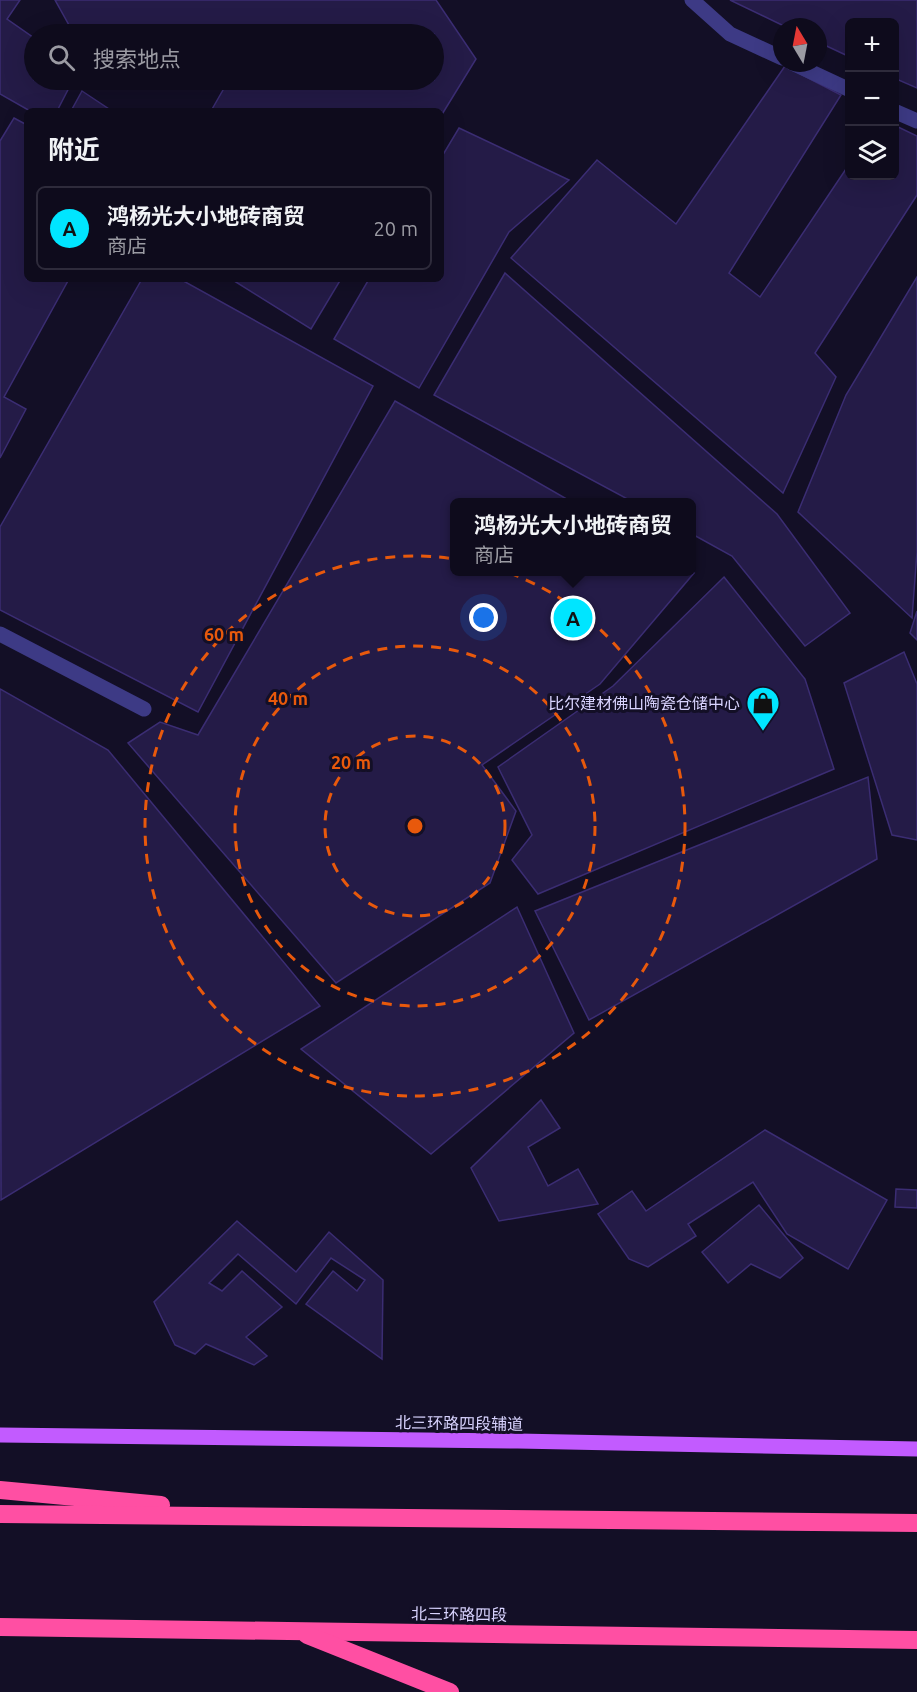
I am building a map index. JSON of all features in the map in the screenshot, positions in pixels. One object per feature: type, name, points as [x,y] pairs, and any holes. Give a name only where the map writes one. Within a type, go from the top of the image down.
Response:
[{"type":"highway","points":[[0,1490],[294,1517]]},
{"type":"highway","points":[[0,1514],[917,1523]]},
{"type":"highway","name":"北三环路四段","points":[[0,1627],[917,1640]]},
{"type":"highway","points":[[297,1632],[450,1692]]},
{"type":"main road","name":"北三环路四段辅道","points":[[0,1435],[917,1449]]},
{"type":"street","points":[[692,0],[730,34],[773,54]]},
{"type":"street","points":[[811,72],[845,88]]},
{"type":"street","points":[[899,113],[917,121]]},
{"type":"street","points":[[0,634],[144,709]]},
{"type":"building","points":[[0,0],[20,0],[7,19],[24,31],[24,90],[68,90],[59,108],[25,108],[0,94]]},
{"type":"building","points":[[55,0],[436,0],[476,59],[444,111],[444,108],[213,108],[223,90],[444,90],[444,24],[68,24]]},
{"type":"building","points":[[730,0],[917,0],[917,88],[899,80],[899,18],[845,18],[845,55],[827,46],[827,18],[773,18],[773,21]]},
{"type":"building","points":[[781,72],[797,72],[841,95],[729,273],[760,297],[845,170],[845,180],[899,180],[899,127],[917,136],[917,195],[815,353],[836,377],[783,493],[511,258],[597,160],[676,224]]},
{"type":"building","points":[[82,91],[108,108],[73,108]]},
{"type":"building","points":[[14,118],[24,123],[24,282],[67,282],[4,397],[26,409],[0,458],[0,141]]},
{"type":"building","points":[[459,128],[569,180],[509,232],[419,388],[334,339],[367,282],[444,282],[444,153]]},
{"type":"building","points":[[505,273],[777,514],[850,613],[805,646],[732,556],[696,536],[696,498],[626,498],[434,395]]},
{"type":"building","points":[[917,277],[917,552],[912,618],[798,512],[846,395]]},
{"type":"building","points":[[140,282],[185,282],[373,386],[198,712],[0,610],[0,527]]},
{"type":"building","points":[[236,282],[339,282],[311,329]]},
{"type":"building","points":[[395,401],[565,498],[450,498],[450,576],[691,576],[600,684],[482,765],[516,811],[490,883],[336,983],[128,743],[160,722],[198,735]]},
{"type":"building","points":[[724,577],[805,679],[834,769],[538,894],[512,860],[532,835],[498,767],[613,686]]},
{"type":"building","points":[[917,611],[917,640],[910,633]]},
{"type":"building","points":[[904,652],[917,684],[917,840],[892,835],[844,683]]},
{"type":"building","points":[[0,689],[108,750],[320,1006],[1,1200]]},
{"type":"building","points":[[868,777],[877,859],[589,1020],[535,911]]},
{"type":"building","points":[[517,907],[574,1033],[431,1154],[301,1049]]},
{"type":"building","points":[[541,1100],[560,1128],[528,1147],[548,1186],[578,1169],[598,1204],[499,1221],[471,1168]]},
{"type":"building","points":[[765,1130],[887,1200],[848,1269],[787,1234],[753,1182],[688,1224],[696,1236],[648,1267],[629,1259],[598,1214],[632,1191],[646,1211]]},
{"type":"building","points":[[896,1189],[917,1190],[917,1208],[895,1207]]},
{"type":"building","points":[[759,1205],[803,1258],[780,1278],[751,1264],[728,1283],[702,1252]]},
{"type":"building","points":[[237,1221],[296,1272],[329,1232],[383,1280],[382,1359],[306,1304],[333,1271],[357,1291],[365,1280],[331,1258],[296,1304],[238,1254],[209,1283],[222,1291],[242,1271],[282,1307],[246,1337],[267,1356],[254,1365],[206,1344],[195,1354],[175,1345],[154,1302]]},
{"type":"place","name":"鸿杨光大小地砖商贸","points":[[573,618]]},
{"type":"place","name":"比尔建材佛山陶瓷仓储中心","points":[[763,732]]}]
